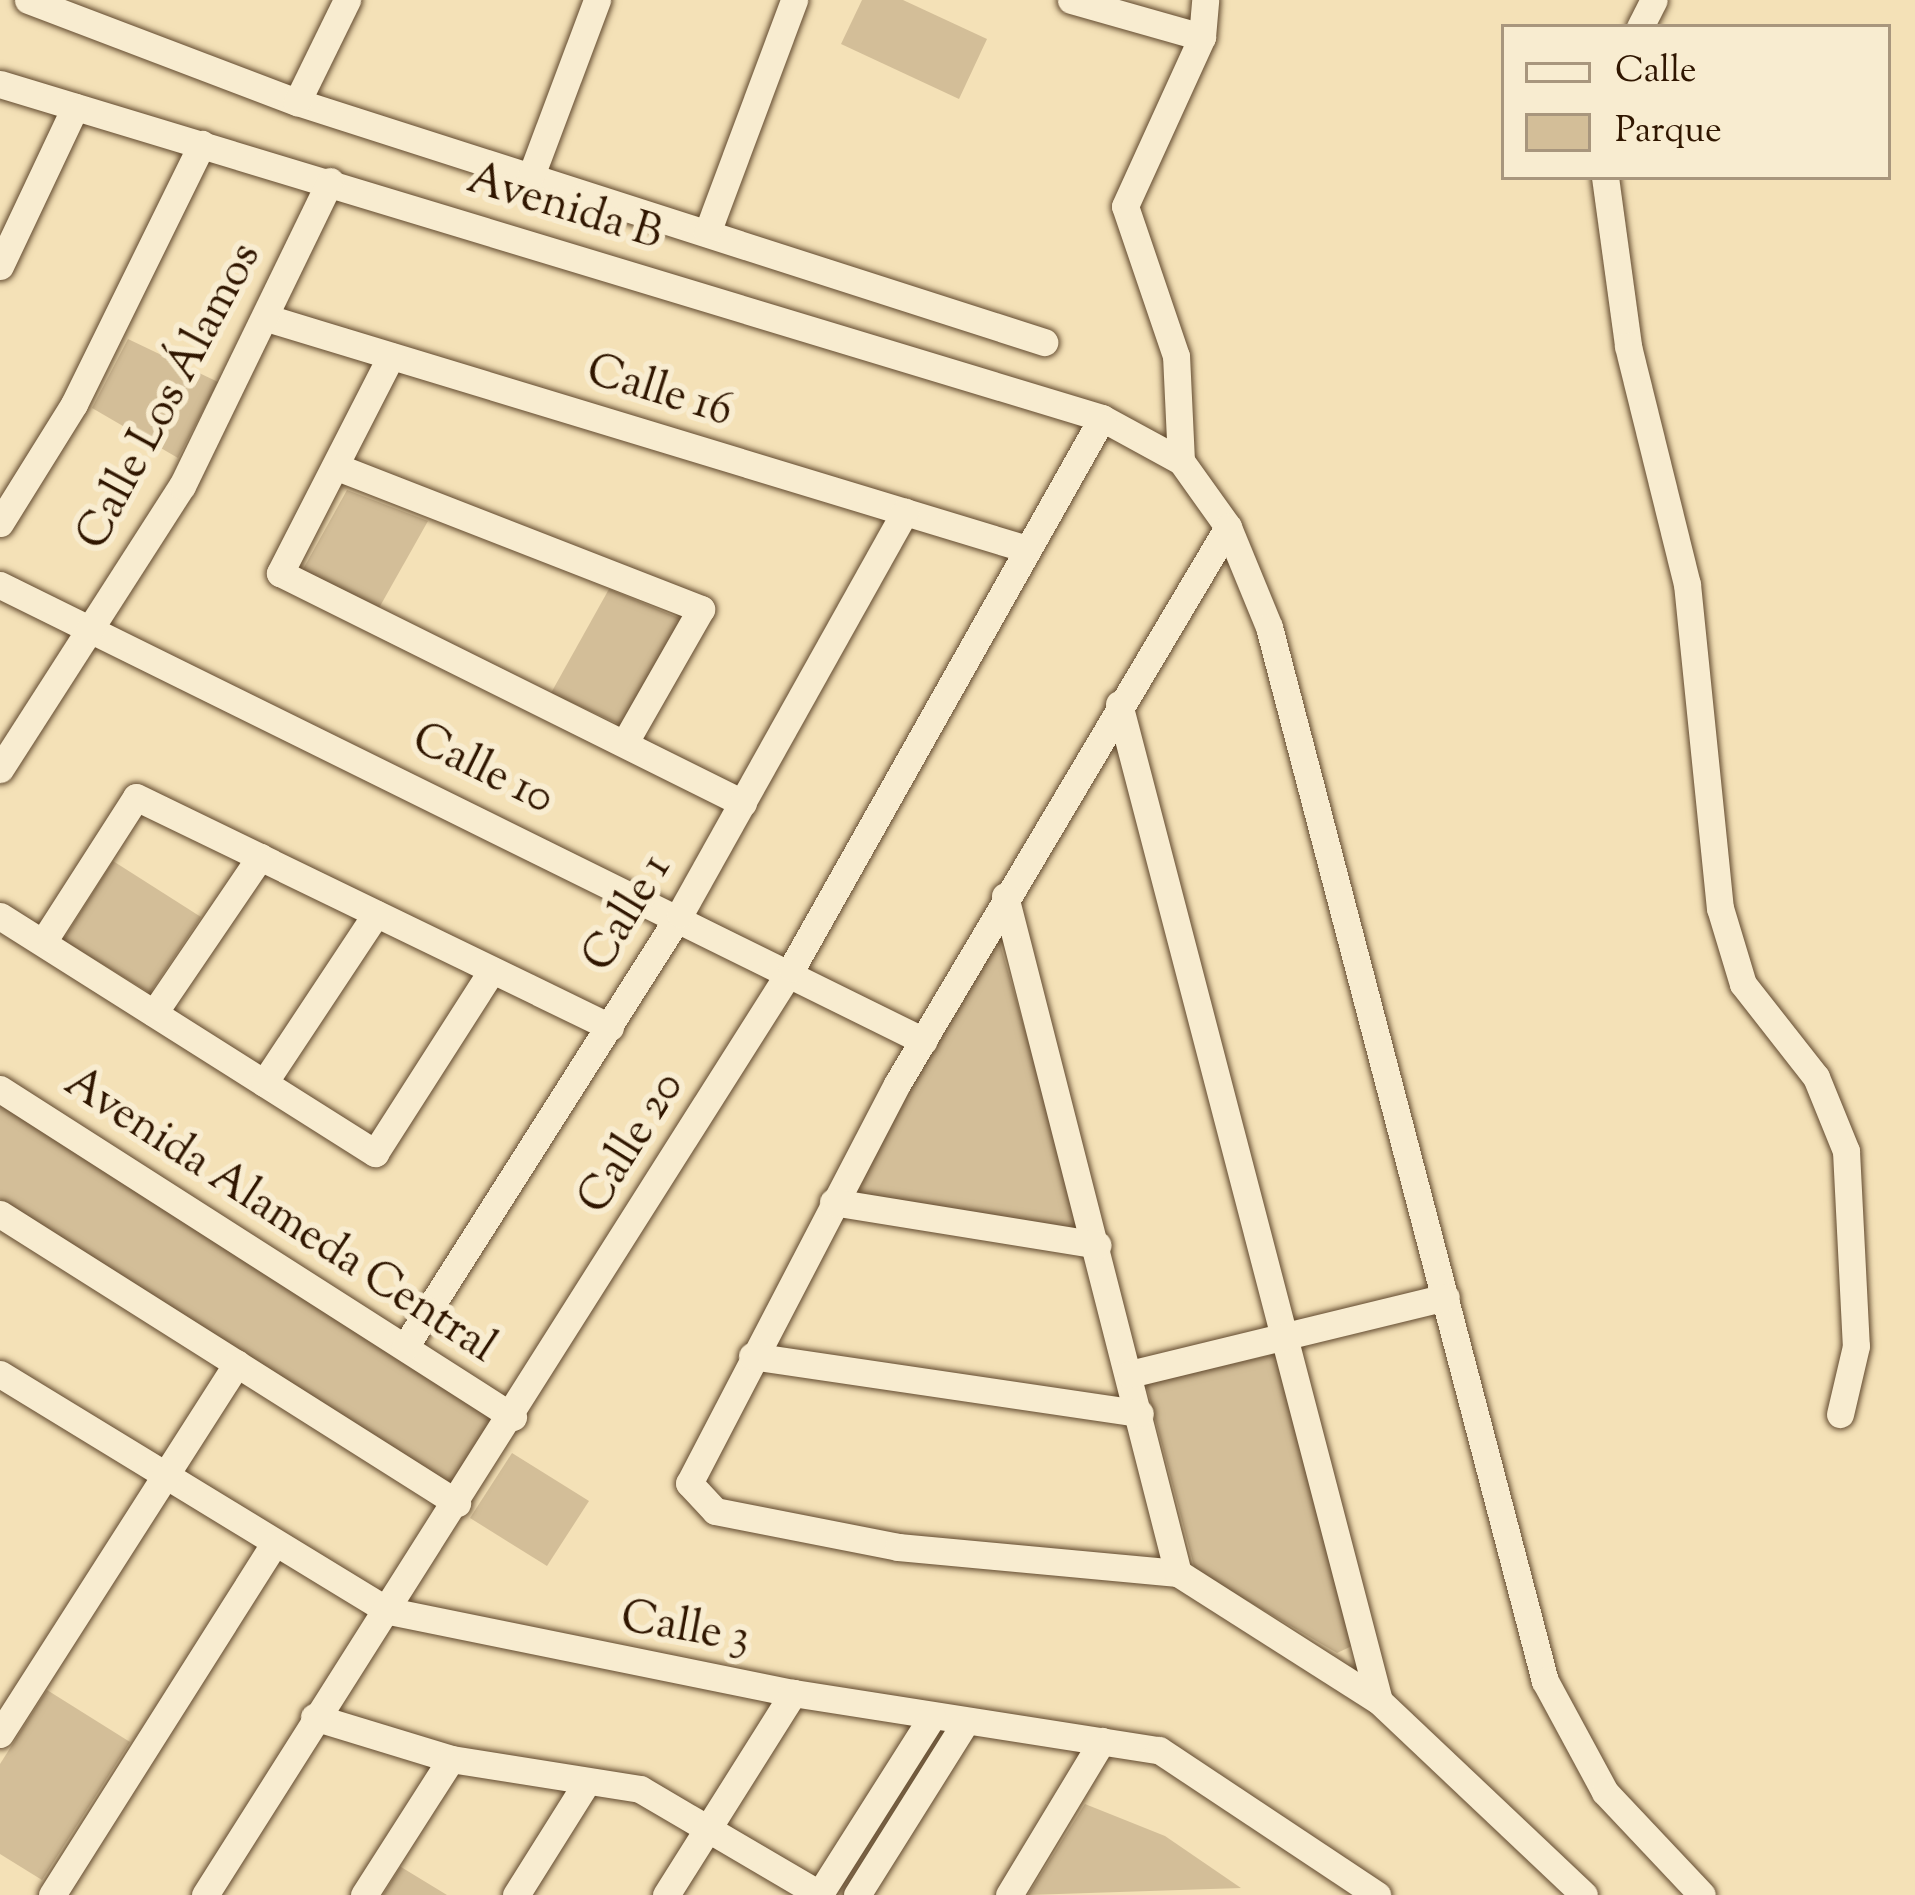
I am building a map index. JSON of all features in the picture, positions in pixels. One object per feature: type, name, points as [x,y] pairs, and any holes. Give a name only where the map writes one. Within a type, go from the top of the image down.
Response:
[{"type":"street","points":[[297,102],[346,0]]},
{"type":"street","points":[[532,173],[597,0]]},
{"type":"street","points":[[707,233],[794,0]]},
{"type":"street","points":[[1071,0],[1202,37]]},
{"type":"street","points":[[1205,0],[1202,37],[1125,206],[1177,365],[1181,460],[1228,527],[1269,627],[1567,1736],[1702,1895]]},
{"type":"street","name":"Avenida B","points":[[46,3],[297,102],[532,173],[1044,342]]},
{"type":"street","name":"Avenida B","points":[[0,84],[1102,418],[1181,460]]},
{"type":"street","points":[[4,248],[76,107]]},
{"type":"street","points":[[0,523],[74,404],[202,144]]},
{"type":"street","points":[[1605,180],[1628,346],[1687,584],[1720,908],[1743,983],[1816,1077],[1846,1151],[1856,1373],[1840,1414]]},
{"type":"street","name":"Calle Los Álamos","points":[[0,769],[182,486],[330,181]]},
{"type":"street","name":"Calle 16","points":[[267,317],[1027,549]]},
{"type":"street","points":[[391,356],[280,573],[743,803]]},
{"type":"street","name":"Calle 20","points":[[205,1895],[314,1717],[513,1417],[792,968],[1102,418]]},
{"type":"street","points":[[337,467],[701,609],[624,744]]},
{"type":"street","name":"Calle 1","points":[[404,1347],[680,914],[905,512]]},
{"type":"street","points":[[1228,527],[1005,896],[832,1202],[694,1463],[692,1495],[715,1511],[898,1546],[1178,1573],[1379,1701],[1584,1895]]},
{"type":"street","name":"Calle 10","points":[[0,585],[792,968],[924,1040]]},
{"type":"street","points":[[1120,704],[1379,1701]]},
{"type":"street","points":[[43,942],[136,797],[610,1027]]},
{"type":"street","points":[[154,1013],[260,857]]},
{"type":"street","points":[[1005,896],[1098,1245],[1178,1573]]},
{"type":"street","points":[[264,1083],[376,914]]},
{"type":"street","points":[[0,916],[375,1154],[492,970]]},
{"type":"street","name":"Avenida Alameda Central","points":[[0,1089],[513,1417]]},
{"type":"street","points":[[832,1202],[1098,1245]]},
{"type":"street","points":[[0,1214],[457,1503]]},
{"type":"street","points":[[1130,1373],[1447,1297]]},
{"type":"street","points":[[752,1356],[1139,1413]]},
{"type":"street","points":[[0,1734],[237,1363]]},
{"type":"street","name":"Calle 3","points":[[0,1374],[162,1478],[388,1610],[793,1693],[1159,1750],[1229,1789],[1378,1895]]},
{"type":"street","points":[[52,1895],[274,1544]]},
{"type":"street","points":[[666,1895],[793,1693]]},
{"type":"street","points":[[314,1717],[451,1759],[640,1789],[710,1825],[820,1895],[932,1717]]},
{"type":"street","points":[[857,1895],[966,1721]]},
{"type":"street","points":[[1009,1895],[1102,1742]]},
{"type":"street","points":[[364,1895],[451,1759]]},
{"type":"street","points":[[516,1895],[587,1782]]},
{"type":"green space","points":[[862,0],[903,0],[987,39],[959,99],[841,44]]},
{"type":"green space","points":[[128,339],[218,382],[178,458],[92,408]]},
{"type":"green space","points":[[347,490],[428,521],[379,608],[302,571]]},
{"type":"green space","points":[[609,589],[681,619],[621,725],[551,693]]},
{"type":"green space","points":[[113,861],[201,917],[150,993],[63,940]]},
{"type":"green space","points":[[998,937],[1080,1220],[1074,1232],[863,1203],[857,1181]]},
{"type":"green space","points":[[0,1103],[496,1417],[453,1485],[0,1199]]},
{"type":"green space","points":[[1275,1354],[1352,1646],[1337,1653],[1195,1570],[1146,1384]]},
{"type":"green space","points":[[512,1453],[589,1501],[547,1566],[470,1518]]},
{"type":"green space","points":[[47,1690],[130,1742],[42,1880],[0,1854],[0,1764]]},
{"type":"green space","points":[[1085,1804],[1165,1836],[1241,1888],[1028,1895]]},
{"type":"green space","points":[[401,1867],[447,1895],[383,1895]]}]
